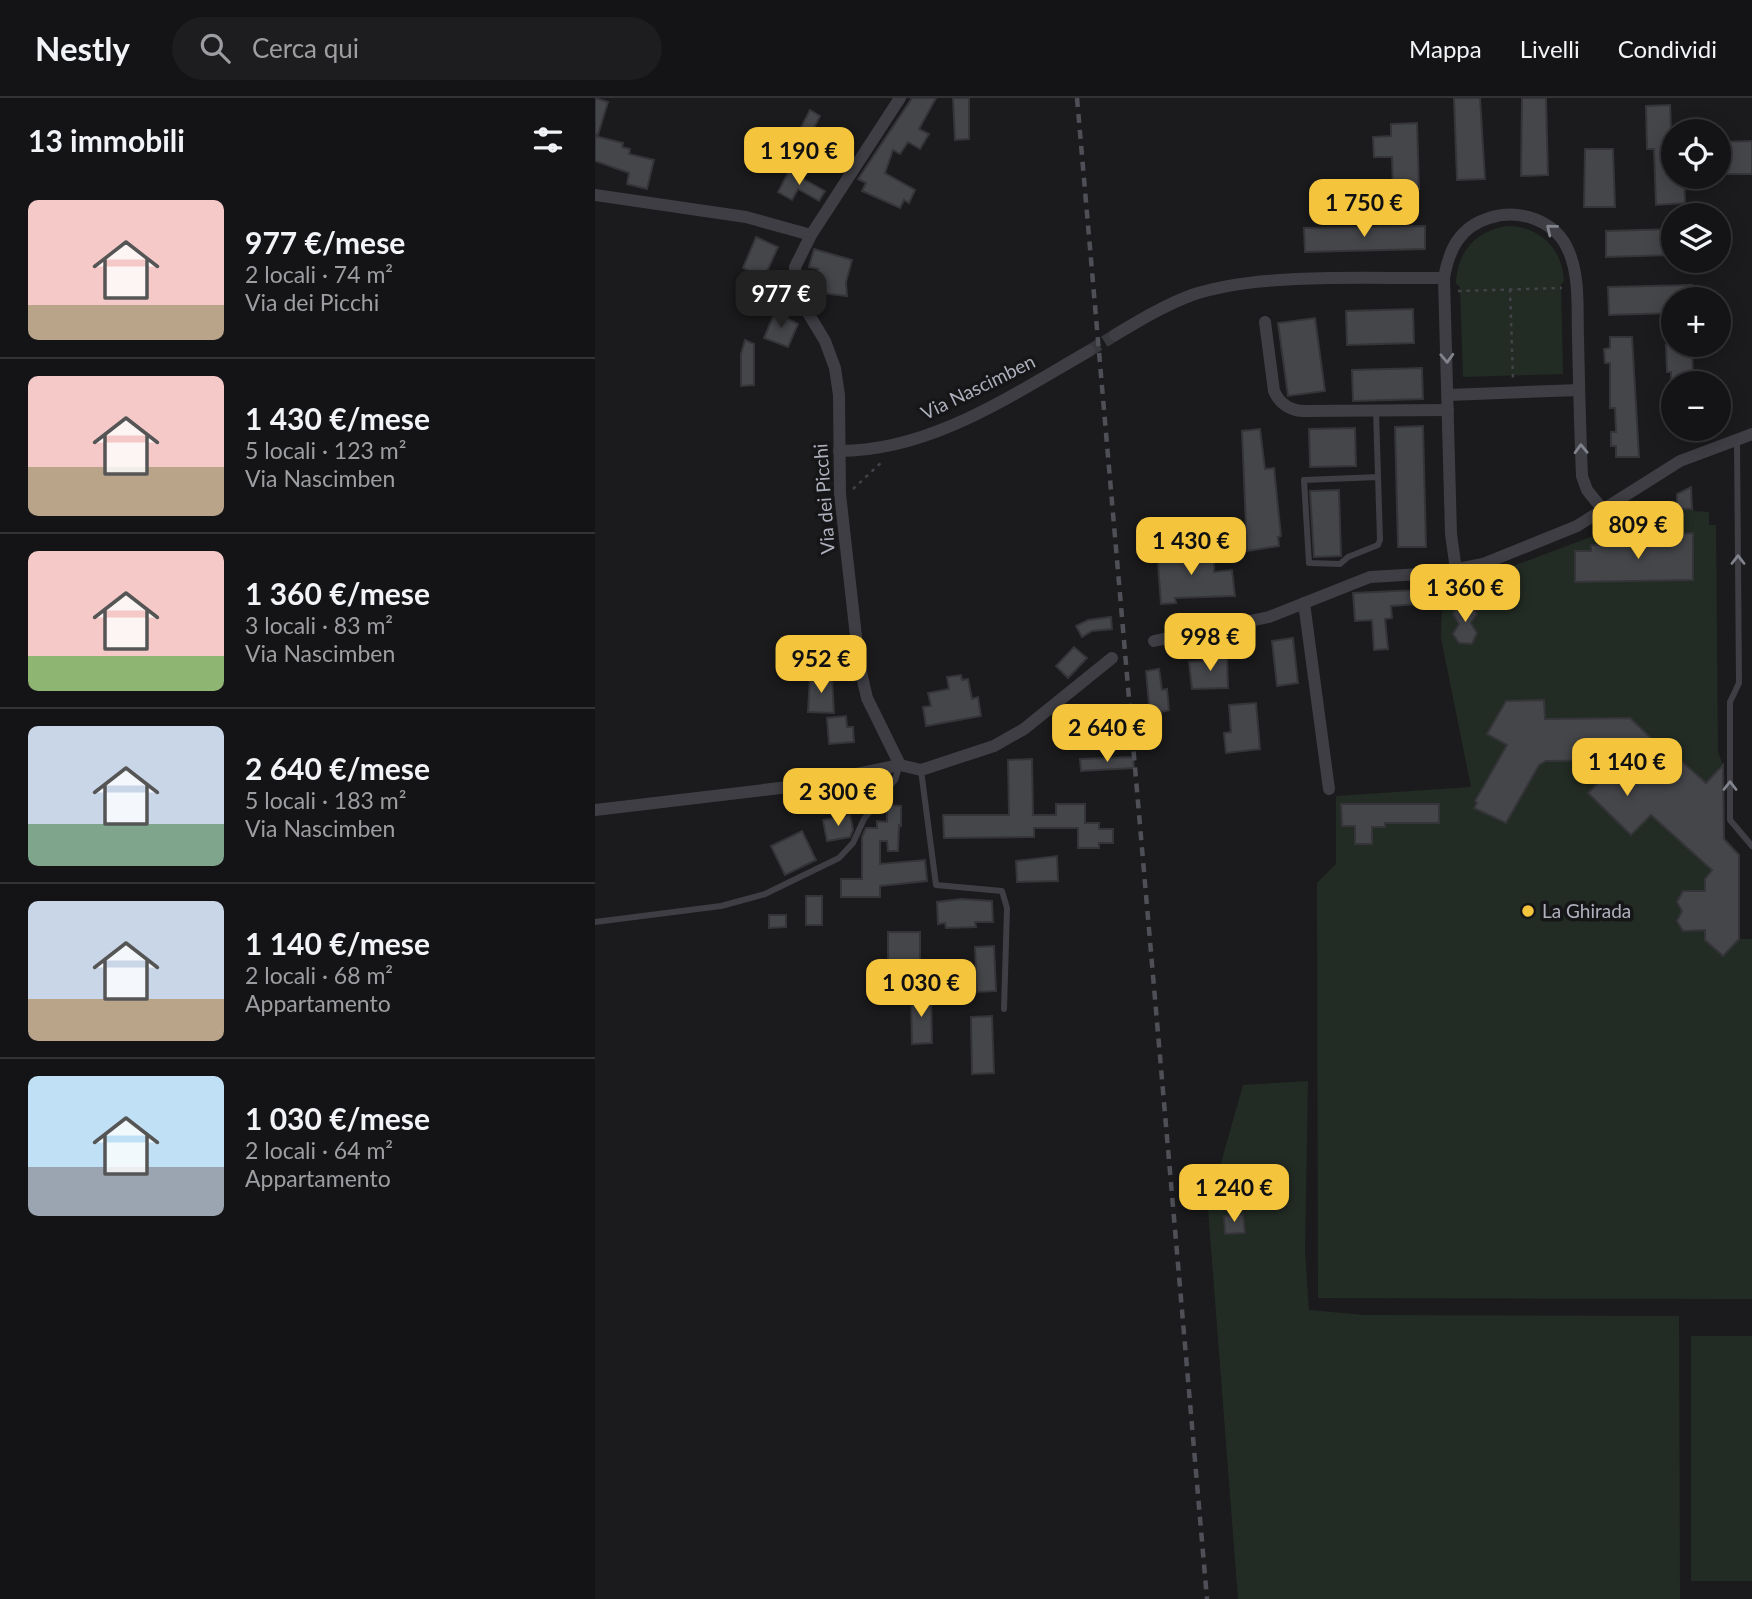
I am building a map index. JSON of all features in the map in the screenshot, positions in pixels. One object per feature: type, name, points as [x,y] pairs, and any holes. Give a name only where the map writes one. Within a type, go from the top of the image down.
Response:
[{"type":"street","name":"Via dei Picchi","points":[[900,765],[867,698],[859,663],[844,537],[839,395],[835,368],[825,341],[799,298],[795,267],[811,235],[901,98]]},
{"type":"street","points":[[595,195],[746,216],[811,235]]},
{"type":"street","points":[[1456,570],[1451,542],[1444,278],[1454,242],[1484,219],[1522,215],[1551,227],[1569,250],[1575,268],[1582,476],[1603,510]]},
{"type":"street","points":[[1115,335],[1168,305],[1193,295],[1243,284],[1444,278]]},
{"type":"street","points":[[1265,322],[1272,384],[1278,400],[1283,404],[1303,411],[1448,410]]},
{"type":"street","name":"Via Nascimben","points":[[839,451],[888,447],[947,428],[1089,351]]},
{"type":"street","points":[[1448,395],[1579,390]]},
{"type":"street","points":[[1154,641],[1249,622],[1304,604],[1370,577],[1456,570],[1515,553],[1577,526],[1671,465],[1752,434]]},
{"type":"street","points":[[1304,604],[1329,789]]},
{"type":"street","points":[[595,810],[797,786],[900,765],[921,771],[994,746],[1024,729],[1112,658]]},
{"type":"lane","points":[[1376,411],[1378,477],[1378,545],[1348,557],[1340,564],[1309,564],[1304,480],[1378,477]]},
{"type":"lane","points":[[1737,440],[1739,682],[1730,702],[1730,820],[1752,846]]},
{"type":"lane","points":[[595,922],[721,906],[765,894],[839,858],[853,843],[864,819],[895,780],[900,765]]},
{"type":"lane","points":[[921,771],[936,885],[988,888],[1002,891],[1005,899],[1004,1009]]},
{"type":"path","points":[[1458,291],[1562,288]]},
{"type":"path","points":[[1510,289],[1513,379]]},
{"type":"shaded area","points":[[1507,226],[1530,230],[1539,235],[1554,249],[1559,258],[1564,281],[1561,284],[1563,374],[1463,377],[1460,287],[1456,284],[1460,262],[1477,238]]},
{"type":"shaded area","name":"La Ghirada","points":[[1661,501],[1675,501],[1693,508],[1694,511],[1709,512],[1709,525],[1716,525],[1718,752],[1723,765],[1724,839],[1739,855],[1739,939],[1752,939],[1752,1299],[1318,1298],[1317,883],[1336,864],[1336,796],[1471,787],[1441,638],[1442,588],[1505,569],[1636,520],[1639,517],[1638,510]]},
{"type":"shaded area","points":[[1308,1081],[1305,1251],[1309,1310],[1365,1315],[1679,1316],[1680,1599],[1238,1599],[1208,1209],[1243,1085]]},
{"type":"shaded area","points":[[1691,1336],[1752,1336],[1752,1581],[1691,1581]]},
{"type":"building","points":[[595,98],[608,102],[598,135],[595,134]]},
{"type":"building","points":[[912,98],[936,98],[919,129],[929,134],[920,149],[908,142],[900,154],[893,150],[885,173],[915,190],[909,203],[904,200],[900,208],[862,191],[866,183],[858,179]]},
{"type":"building","points":[[953,98],[969,98],[969,139],[955,140]]},
{"type":"building","points":[[1454,98],[1480,98],[1485,179],[1457,180]]},
{"type":"building","points":[[1522,98],[1546,98],[1548,175],[1521,176]]},
{"type":"building","points":[[1670,105],[1671,119],[1661,119],[1661,189],[1684,189],[1685,203],[1656,205],[1654,149],[1647,149],[1646,106]]},
{"type":"building","points":[[810,110],[820,116],[800,156],[789,151]]},
{"type":"building","points":[[1417,123],[1419,189],[1393,190],[1392,157],[1374,157],[1373,137],[1391,136],[1391,124]]},
{"type":"building","points":[[595,136],[623,143],[622,147],[630,149],[629,154],[654,160],[647,189],[627,184],[629,173],[595,161]]},
{"type":"building","points":[[1752,141],[1752,174],[1731,174],[1731,142]]},
{"type":"building","points":[[1585,149],[1613,149],[1615,207],[1584,207]]},
{"type":"building","points":[[789,171],[825,191],[819,201],[798,189],[792,200],[778,192]]},
{"type":"building","points":[[1425,226],[1425,249],[1305,252],[1304,228]]},
{"type":"building","points":[[1661,229],[1661,255],[1606,257],[1606,231]]},
{"type":"building","points":[[756,237],[778,247],[764,278],[743,268]]},
{"type":"building","points":[[814,249],[852,260],[846,282],[847,296],[813,292],[818,269],[809,267]]},
{"type":"building","points":[[1692,285],[1661,287],[1661,313],[1609,315],[1608,287]]},
{"type":"building","points":[[1413,309],[1414,343],[1347,345],[1346,311]]},
{"type":"building","points":[[775,312],[798,324],[788,347],[764,338]]},
{"type":"building","points":[[1315,318],[1325,391],[1288,396],[1278,323]]},
{"type":"building","points":[[1610,337],[1632,337],[1639,457],[1616,457],[1616,446],[1611,446],[1611,432],[1616,432],[1615,408],[1610,408],[1610,363],[1605,363],[1604,349],[1610,348]]},
{"type":"building","points":[[745,340],[754,344],[754,385],[741,386],[741,354]]},
{"type":"building","points":[[1666,357],[1692,357],[1693,371],[1667,371]]},
{"type":"building","points":[[1422,368],[1423,399],[1353,401],[1352,370]]},
{"type":"building","points":[[1423,426],[1426,547],[1398,547],[1395,427]]},
{"type":"building","points":[[1355,428],[1356,466],[1310,467],[1309,429]]},
{"type":"building","points":[[1260,429],[1265,469],[1274,468],[1281,536],[1278,537],[1279,546],[1247,551],[1242,431]]},
{"type":"building","points":[[1691,487],[1692,509],[1677,509],[1677,494]]},
{"type":"building","points":[[1339,490],[1341,556],[1314,557],[1310,491]]},
{"type":"building","points":[[1693,533],[1693,580],[1575,582],[1575,551],[1591,551],[1591,545],[1651,544],[1651,534]]},
{"type":"building","points":[[1186,548],[1187,559],[1214,557],[1214,572],[1232,570],[1235,596],[1175,598],[1176,603],[1161,604],[1157,550]]},
{"type":"building","points":[[1417,590],[1418,604],[1391,606],[1392,618],[1385,619],[1388,649],[1374,650],[1372,620],[1355,621],[1353,593]]},
{"type":"building","points":[[1458,603],[1471,604],[1477,614],[1471,623],[1477,633],[1472,644],[1459,643],[1453,634],[1459,624],[1453,614]]},
{"type":"building","points":[[1111,617],[1112,629],[1092,631],[1082,637],[1076,626],[1088,620]]},
{"type":"building","points":[[1293,638],[1298,683],[1277,686],[1272,641]]},
{"type":"building","points":[[1074,647],[1087,658],[1068,678],[1056,666]]},
{"type":"building","points":[[1202,656],[1227,656],[1228,688],[1192,689],[1189,662],[1202,661]]},
{"type":"building","points":[[1159,669],[1162,690],[1167,689],[1169,710],[1150,715],[1146,671]]},
{"type":"building","points":[[961,675],[962,680],[968,679],[972,699],[978,697],[981,716],[926,726],[923,707],[931,706],[928,693],[949,689],[947,677]]},
{"type":"building","points":[[810,676],[832,678],[834,713],[808,712]]},
{"type":"building","points":[[1544,700],[1545,719],[1630,718],[1671,757],[1677,757],[1706,783],[1723,765],[1724,839],[1739,855],[1739,939],[1723,956],[1705,940],[1705,930],[1683,931],[1677,921],[1682,911],[1677,902],[1683,891],[1705,891],[1705,879],[1712,870],[1651,815],[1631,835],[1588,793],[1620,760],[1546,761],[1539,765],[1506,823],[1474,808],[1477,803],[1475,801],[1507,745],[1487,734],[1506,701]]},
{"type":"building","points":[[1256,703],[1260,749],[1226,753],[1224,733],[1231,732],[1229,705]]},
{"type":"building","points":[[846,716],[847,727],[853,727],[854,742],[829,744],[827,718]]},
{"type":"building","points":[[1133,757],[1134,768],[1081,771],[1080,759]]},
{"type":"building","points":[[1032,759],[1033,815],[1056,815],[1056,804],[1085,804],[1085,823],[1099,823],[1099,829],[1113,829],[1113,843],[1099,843],[1099,848],[1078,848],[1078,828],[1034,828],[1034,837],[944,838],[943,815],[1009,815],[1008,760]]},
{"type":"building","points":[[1341,804],[1439,804],[1439,823],[1385,823],[1385,827],[1372,827],[1372,844],[1355,844],[1355,826],[1342,826]]},
{"type":"building","points":[[887,805],[901,806],[901,826],[899,825],[898,851],[888,851],[887,841],[880,841],[880,864],[925,860],[927,881],[880,886],[880,897],[841,897],[841,879],[862,879],[862,837],[866,828],[877,828],[877,821],[887,822]]},
{"type":"building","points":[[850,815],[853,830],[850,837],[827,841],[823,820]]},
{"type":"building","points":[[802,831],[816,860],[785,875],[771,846]]},
{"type":"building","points":[[1057,856],[1058,881],[1017,882],[1016,861]]},
{"type":"building","points":[[806,896],[822,896],[822,925],[806,925]]},
{"type":"building","points":[[961,899],[992,901],[993,922],[975,922],[976,927],[946,928],[945,923],[938,924],[937,902]]},
{"type":"building","points":[[769,915],[786,915],[786,927],[769,928]]},
{"type":"building","points":[[888,932],[920,932],[920,966],[888,967]]},
{"type":"building","points":[[994,946],[996,991],[977,992],[975,947]]},
{"type":"building","points":[[911,994],[931,994],[932,1043],[912,1044]]},
{"type":"building","points":[[992,1016],[994,1073],[972,1074],[971,1017]]},
{"type":"building","points":[[1243,1214],[1245,1233],[1225,1234],[1224,1216]]},
{"type":"tunnel","points":[[1089,351],[1115,335]]},
{"type":"railway","points":[[1077,98],[1207,1599]]},
{"type":"place","name":"La Ghirada","points":[[1528,911]]}]
